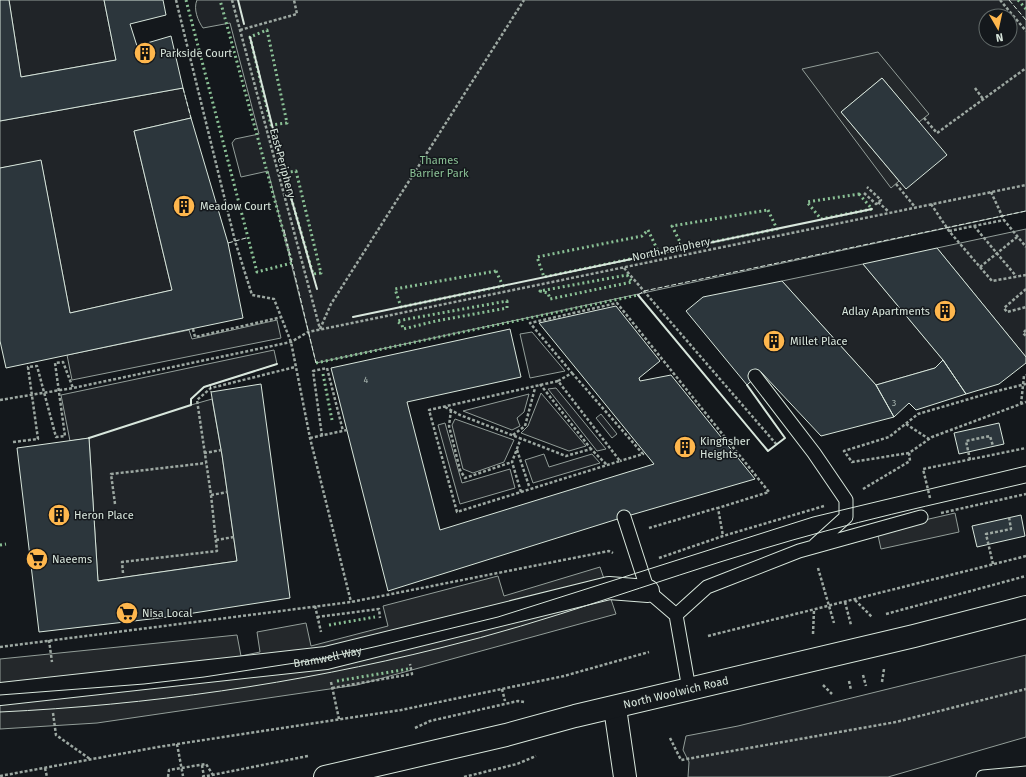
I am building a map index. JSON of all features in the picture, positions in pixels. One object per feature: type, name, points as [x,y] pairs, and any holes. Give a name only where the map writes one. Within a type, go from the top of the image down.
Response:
[{"type":"street","name":"Bramwell Way","points":[[0,694],[326,658],[609,588],[648,592]]},
{"type":"street","name":"North Woolwich Road","points":[[325,777],[506,735],[575,716],[615,708],[1026,607]]},
{"type":"street","points":[[615,708],[625,777]]},
{"type":"lane","points":[[755,376],[814,453],[846,500],[846,517],[812,547]]},
{"type":"lane","points":[[676,615],[707,587],[812,547],[928,516]]},
{"type":"lane","points":[[624,517],[648,592],[676,615],[689,689]]},
{"type":"lane","points":[[983,777],[1026,773]]},
{"type":"path","points":[[176,0],[235,242],[252,295],[274,299],[291,342],[310,438],[351,602]]},
{"type":"path","name":"East Periphery","points":[[232,0],[320,329]]},
{"type":"path","points":[[240,30],[297,14],[294,0]]},
{"type":"path","points":[[320,329],[331,304],[524,0]]},
{"type":"path","points":[[1000,0],[1026,31]]},
{"type":"path","points":[[924,118],[937,133],[1026,68]]},
{"type":"path","points":[[975,88],[983,99]]},
{"type":"path","points":[[896,184],[915,207]]},
{"type":"path","name":"North Periphery","points":[[0,400],[73,388],[291,342],[308,332],[320,329],[1026,185]]},
{"type":"path","points":[[867,187],[881,200],[878,202]]},
{"type":"path","points":[[991,192],[1004,220],[1026,247]]},
{"type":"path","points":[[864,193],[876,204],[878,202],[890,212]]},
{"type":"path","points":[[930,204],[949,231],[992,281],[1026,275]]},
{"type":"path","points":[[949,231],[1004,220]]},
{"type":"path","points":[[974,226],[1016,277]]},
{"type":"path","points":[[980,267],[1017,237]]},
{"type":"path","points":[[624,268],[777,445]]},
{"type":"path","points":[[1026,289],[1004,308],[1007,312],[1026,307]]},
{"type":"path","points":[[572,373],[558,381],[540,384],[534,388],[429,410],[457,512],[643,454],[530,323],[617,304],[770,492],[630,533]]},
{"type":"path","points":[[193,329],[195,336],[282,317]]},
{"type":"path","points":[[1026,330],[1023,333],[1026,336]]},
{"type":"path","points":[[13,442],[38,439],[28,367],[37,366],[56,437],[65,436],[55,363],[63,362],[73,388]]},
{"type":"path","points":[[123,573],[122,562],[217,551],[212,495],[204,453],[197,400],[211,388],[295,367]]},
{"type":"path","points":[[322,436],[313,370],[326,368],[343,431]]},
{"type":"path","points":[[1021,404],[1024,376],[1026,375]]},
{"type":"path","points":[[558,381],[620,461]]},
{"type":"path","points":[[540,384],[591,449],[607,465]]},
{"type":"path","points":[[909,453],[852,462],[844,451],[889,437],[918,414],[1024,384]]},
{"type":"path","points":[[513,435],[525,426],[534,388]]},
{"type":"path","points":[[444,407],[566,456],[591,449]]},
{"type":"path","points":[[451,410],[449,426],[460,470],[465,478],[512,462]]},
{"type":"path","points":[[906,424],[929,439]]},
{"type":"path","points":[[310,438],[347,430]]},
{"type":"path","points":[[970,460],[966,441],[990,436],[993,446]]},
{"type":"path","points":[[521,438],[512,462],[521,492]]},
{"type":"path","points":[[1026,448],[923,469],[928,516],[1026,494]]},
{"type":"path","points":[[204,453],[222,450]]},
{"type":"path","points":[[516,450],[529,486]]},
{"type":"path","points":[[114,504],[112,474],[206,463]]},
{"type":"path","points":[[212,495],[228,492]]},
{"type":"path","points":[[718,508],[723,536]]},
{"type":"path","points":[[993,564],[986,534],[1011,529],[1009,518]]},
{"type":"path","points":[[216,540],[234,537]]},
{"type":"path","points":[[812,547],[834,623]]},
{"type":"path","points":[[0,647],[351,602],[609,551],[640,564]]},
{"type":"path","points":[[708,636],[1026,556]]},
{"type":"path","points":[[865,620],[1026,576]]},
{"type":"path","points":[[855,600],[872,618]]},
{"type":"path","points":[[845,602],[850,623],[858,621]]},
{"type":"path","points":[[315,606],[321,632]]},
{"type":"path","points":[[317,617],[379,609]]},
{"type":"path","points":[[813,634],[814,610]]},
{"type":"path","points":[[49,640],[52,661]]},
{"type":"path","points":[[0,776],[177,744],[401,710],[564,676],[649,652]]},
{"type":"path","points":[[339,719],[332,688],[412,674],[410,663]]},
{"type":"path","points":[[882,675],[882,682]]},
{"type":"path","points":[[864,678],[866,686]]},
{"type":"path","points":[[849,681],[851,690]]},
{"type":"path","points":[[50,689],[56,735],[90,759]]},
{"type":"path","points":[[502,689],[505,701]]},
{"type":"path","points":[[827,689],[832,694]]},
{"type":"path","points":[[670,738],[681,760],[896,722],[1026,690]]},
{"type":"path","points":[[177,744],[183,776]]},
{"type":"path","points":[[168,777],[169,770],[206,764],[213,775]]},
{"type":"path","points":[[202,765],[203,777]]},
{"type":"path","points":[[45,768],[47,777]]},
{"type":"green space","points":[[9,0],[104,0],[116,60],[21,77]]},
{"type":"green space","name":"Thames Barrier Park","points":[[197,0],[1026,0],[1026,211],[316,363],[268,171],[241,177],[232,143],[235,139],[259,134],[230,23],[203,28],[199,22],[196,7]]},
{"type":"green space","points":[[183,88],[191,118],[134,131],[172,290],[70,313],[41,161],[0,168],[0,121]]},
{"type":"green space","points":[[1026,229],[1026,357],[937,248]]},
{"type":"green space","points":[[863,264],[943,360],[935,368],[876,385],[782,281]]},
{"type":"green space","points":[[277,320],[281,338],[72,380],[67,355],[189,330],[192,339]]},
{"type":"green space","points":[[532,332],[565,371],[530,378],[520,334]]},
{"type":"green space","points":[[274,350],[277,364],[204,387],[191,399],[191,405],[212,399],[222,455],[237,561],[98,581],[89,438],[70,441],[61,395]]},
{"type":"green space","points":[[556,388],[606,449],[597,451],[548,389]]},
{"type":"green space","points":[[541,393],[586,446],[569,451],[521,433],[528,426]]},
{"type":"green space","points":[[529,394],[524,412],[517,418],[520,426],[512,430],[463,411]]},
{"type":"green space","points":[[601,414],[617,434],[612,438],[596,418]]},
{"type":"green space","points":[[455,419],[514,440],[504,462],[473,473],[463,469],[452,425]]},
{"type":"green space","points":[[445,423],[462,483],[510,469],[515,488],[460,504],[438,425]]},
{"type":"green space","points":[[544,454],[549,467],[592,454],[600,463],[533,483],[525,460]]},
{"type":"green space","points":[[1026,655],[1026,737],[888,777],[688,777],[689,762],[683,750],[686,736],[738,726]]},
{"type":"shaded area","points":[[878,52],[929,114],[919,122],[882,78],[841,112],[899,181],[891,188],[802,69]]},
{"type":"shaded area","points":[[955,513],[959,532],[881,549],[877,531]]},
{"type":"shaded area","points":[[600,567],[616,614],[357,685],[97,723],[0,729],[0,659],[237,635],[241,656],[260,652],[257,632],[306,623],[311,646],[388,626],[383,606],[498,576],[504,596]]},
{"type":"building","name":"Parkside Court","points":[[0,0],[9,0],[21,77],[116,60],[104,0],[163,0],[166,15],[130,24],[137,46],[171,36],[183,88],[0,121]]},
{"type":"building","points":[[882,78],[947,155],[906,189],[841,112]]},
{"type":"building","name":"Meadow Court","points":[[191,118],[228,243],[243,318],[6,368],[0,341],[0,168],[41,160],[70,313],[172,290],[134,131]]},
{"type":"building","name":"Adlay Apartments","points":[[937,248],[1026,357],[1026,363],[999,384],[966,394],[943,360],[863,264]]},
{"type":"building","name":"Millet Place","points":[[782,281],[876,385],[894,417],[821,436],[761,372],[747,385],[686,311],[703,297]]},
{"type":"building","name":"Kingfisher Heights","points":[[616,306],[660,361],[639,378],[640,381],[671,375],[755,479],[624,517],[388,591],[331,368],[510,329],[521,377],[407,402],[440,530],[654,464],[539,323]]},
{"type":"building","points":[[943,360],[966,394],[916,410],[909,403],[894,417],[876,385],[935,368]]},
{"type":"building","name":"Heron Place","points":[[261,384],[290,598],[168,617],[39,632],[17,448],[89,438],[98,581],[237,561],[222,455],[211,392]]},
{"type":"building","points":[[999,423],[1004,444],[959,454],[954,433]]},
{"type":"building","points":[[1021,515],[1025,536],[977,547],[972,526]]},
{"type":"tram line","points":[[0,695],[144,684],[204,677],[321,659],[498,617],[813,517],[1026,466]]},
{"type":"tram line","points":[[0,712],[111,704],[222,691],[386,661],[480,638],[792,540],[892,514],[1026,483]]},
{"type":"hedge","points":[[186,0],[257,272],[292,263],[220,0]]},
{"type":"hedge","points":[[1018,0],[1026,9]]},
{"type":"hedge","points":[[267,30],[287,123],[271,125],[250,37],[267,30]]},
{"type":"hedge","points":[[296,171],[321,273],[313,274],[284,173],[296,171]]},
{"type":"hedge","points":[[859,194],[872,209],[821,219],[807,202],[859,194]]},
{"type":"hedge","points":[[768,210],[777,229],[683,248],[672,226],[768,210]]},
{"type":"hedge","points":[[648,230],[659,253],[544,277],[537,257],[642,236],[648,230]]},
{"type":"hedge","points":[[496,271],[503,286],[401,307],[395,289],[496,271]]},
{"type":"hedge","points":[[627,275],[632,282],[550,299],[548,293],[540,291],[627,275]]},
{"type":"hedge","points":[[316,363],[638,295]]},
{"type":"hedge","points":[[507,301],[507,308],[436,321],[403,329],[402,325],[397,321],[507,301]]},
{"type":"hedge","points":[[323,374],[332,420]]},
{"type":"hedge","points":[[0,545],[6,544]]},
{"type":"hedge","points":[[329,625],[375,617]]},
{"type":"hedge","points":[[337,681],[408,669]]},
{"type":"fence","points":[[1009,0],[1026,20]]},
{"type":"fence","points":[[183,88],[191,118]]},
{"type":"fence","points":[[638,295],[644,291],[1026,211]]},
{"type":"fence","points":[[284,230],[316,363]]},
{"type":"fence","points":[[228,243],[246,238]]},
{"type":"fence","points":[[210,384],[211,392]]},
{"type":"wall","points":[[238,0],[244,24]]},
{"type":"wall","points":[[250,37],[284,173],[317,289]]},
{"type":"wall","points":[[353,317],[872,209]]},
{"type":"wall","points":[[638,295],[768,451],[785,438],[747,385]]},
{"type":"wall","points":[[89,438],[191,405],[191,399],[204,387],[277,364]]},
{"type":"place","name":"Parkside Court","points":[[145,53]]},
{"type":"place","name":"Meadow Court","points":[[184,206]]},
{"type":"place","name":"Adlay Apartments","points":[[945,311]]},
{"type":"place","name":"Millet Place","points":[[774,341]]},
{"type":"place","name":"Kingfisher Heights","points":[[685,447]]},
{"type":"place","name":"Heron Place","points":[[59,515]]},
{"type":"place","name":"Naeems","points":[[37,559]]},
{"type":"place","name":"Nisa Local","points":[[127,613]]}]
